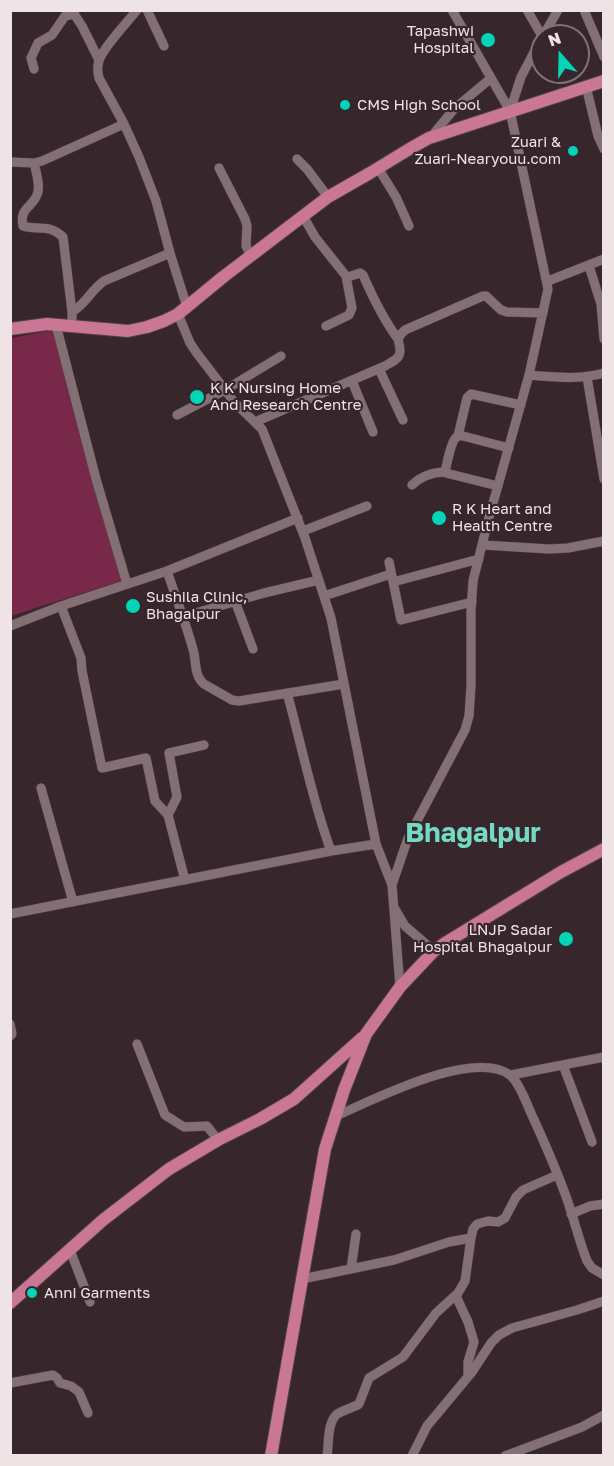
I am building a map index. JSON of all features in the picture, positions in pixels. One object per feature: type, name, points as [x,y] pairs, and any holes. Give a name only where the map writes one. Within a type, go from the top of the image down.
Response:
[{"type":"main road","points":[[10,329],[47,324],[128,331],[147,327],[183,310],[328,197],[411,147],[429,138],[603,81]]},
{"type":"main road","points":[[10,1303],[103,1220],[169,1169],[294,1099],[366,1034],[400,987],[434,951],[561,872],[603,849]]},
{"type":"main road","points":[[271,1455],[325,1149],[344,1090],[366,1034]]},
{"type":"street","points":[[137,10],[99,60],[97,70],[99,78],[124,124],[156,201],[190,343],[235,403],[262,429],[303,531],[331,618],[376,844],[392,885],[400,987]]},
{"type":"street","points":[[147,10],[164,46]]},
{"type":"street","points":[[392,885],[408,838],[465,730],[469,716],[473,581],[529,375],[548,289],[548,280],[510,111],[452,10]]},
{"type":"street","points":[[527,10],[535,24]]},
{"type":"street","points":[[549,24],[558,10]]},
{"type":"street","points":[[584,10],[603,57]]},
{"type":"street","points":[[34,69],[30,58],[38,43],[52,35],[64,16],[75,12],[99,60]]},
{"type":"street","points":[[510,111],[521,77],[530,59]]},
{"type":"street","points":[[429,138],[454,109],[490,79]]},
{"type":"street","points":[[586,86],[603,149]]},
{"type":"street","points":[[10,162],[34,163],[50,158],[124,124]]},
{"type":"street","points":[[297,159],[328,197]]},
{"type":"street","points":[[34,163],[37,195],[25,209],[22,222],[26,228],[43,227],[63,237],[72,326]]},
{"type":"street","points":[[219,168],[248,226],[246,246],[251,256]]},
{"type":"street","points":[[378,168],[396,197],[409,226]]},
{"type":"street","points":[[303,216],[315,237],[346,276],[352,308],[350,315],[326,326]]},
{"type":"street","points":[[72,312],[81,307],[96,287],[104,281],[170,253]]},
{"type":"street","points":[[548,280],[603,259]]},
{"type":"street","points":[[589,266],[601,304],[603,339]]},
{"type":"street","points":[[255,422],[379,369],[397,359],[401,354],[398,339],[374,301],[363,275],[360,273],[346,276]]},
{"type":"street","points":[[398,339],[405,330],[483,296],[507,312],[543,313]]},
{"type":"street","points":[[56,325],[96,479],[127,584]]},
{"type":"street","points":[[177,415],[225,390],[281,356]]},
{"type":"street","points":[[379,369],[403,420]]},
{"type":"street","points":[[529,375],[565,378],[587,377],[603,373]]},
{"type":"street","points":[[587,377],[603,479]]},
{"type":"street","points":[[352,381],[373,432]]},
{"type":"street","points":[[445,472],[454,438],[458,436],[467,398],[471,394],[521,405]]},
{"type":"street","points":[[458,436],[509,448]]},
{"type":"street","points":[[412,485],[418,479],[433,473],[445,472],[498,486]]},
{"type":"street","points":[[303,531],[367,506]]},
{"type":"street","points":[[10,626],[61,606],[167,571],[298,518]]},
{"type":"street","points":[[483,545],[549,549],[568,548],[603,540]]},
{"type":"street","points":[[324,596],[479,559]]},
{"type":"street","points":[[388,562],[401,620],[472,602]]},
{"type":"street","points":[[167,571],[194,652],[198,677],[204,684],[232,700],[239,701],[344,684]]},
{"type":"street","points":[[182,617],[319,580]]},
{"type":"street","points":[[235,601],[253,649]]},
{"type":"street","points":[[61,606],[81,658],[102,768],[146,758],[155,801],[168,815],[185,880]]},
{"type":"street","points":[[286,693],[322,826],[331,851]]},
{"type":"street","points":[[168,815],[177,796],[169,753],[204,745]]},
{"type":"street","points":[[41,788],[73,902]]},
{"type":"street","points":[[10,914],[376,844]]},
{"type":"street","points":[[393,904],[405,926],[434,951]]},
{"type":"street","points":[[10,1024],[12,1029],[10,1036]]},
{"type":"street","points":[[137,1044],[165,1116],[184,1127],[207,1126],[218,1140]]},
{"type":"street","points":[[511,1075],[603,1058]]},
{"type":"street","points":[[563,1065],[592,1142]]},
{"type":"street","points":[[336,1116],[400,1088],[458,1070],[482,1066],[495,1068],[511,1075],[522,1092],[557,1175],[588,1261],[592,1268],[603,1275]]},
{"type":"street","points":[[327,1455],[331,1424],[335,1417],[340,1412],[359,1404],[369,1378],[403,1357],[436,1313],[456,1296],[465,1281],[471,1238],[477,1224],[488,1221],[498,1222],[505,1218],[516,1197],[523,1190],[557,1175]]},
{"type":"street","points":[[572,1214],[590,1206],[603,1204]]},
{"type":"street","points":[[351,1269],[356,1234]]},
{"type":"street","points":[[302,1279],[394,1260],[449,1242],[471,1238]]},
{"type":"street","points":[[70,1250],[90,1302]]},
{"type":"street","points":[[456,1296],[474,1342],[468,1362],[468,1376]]},
{"type":"street","points":[[412,1455],[427,1426],[468,1376],[491,1342],[505,1331],[603,1301]]},
{"type":"street","points":[[10,1383],[53,1375],[60,1383],[80,1392],[88,1413]]},
{"type":"street","points":[[505,1455],[582,1427],[603,1415]]},
{"type":"shaded area","points":[[54,330],[121,581],[11,616],[11,338]]},
{"type":"place","name":"Tapashwi Hospital","points":[[488,40]]},
{"type":"place","name":"CMS High School","points":[[345,105]]},
{"type":"place","name":"Zuari & Zuari-Nearyouu.com","points":[[573,151]]},
{"type":"place","name":"K K Nursing Home And Research Centre","points":[[197,397]]},
{"type":"place","name":"R K Heart and Health Centre","points":[[439,518]]},
{"type":"place","name":"Sushila Clinic, Bhagalpur","points":[[133,606]]},
{"type":"place","name":"LNJP Sadar Hospital Bhagalpur","points":[[566,939]]},
{"type":"place","name":"Anni Garments","points":[[32,1293]]},
{"type":"district","name":"Bhagalpur","points":[[473,833]]}]
